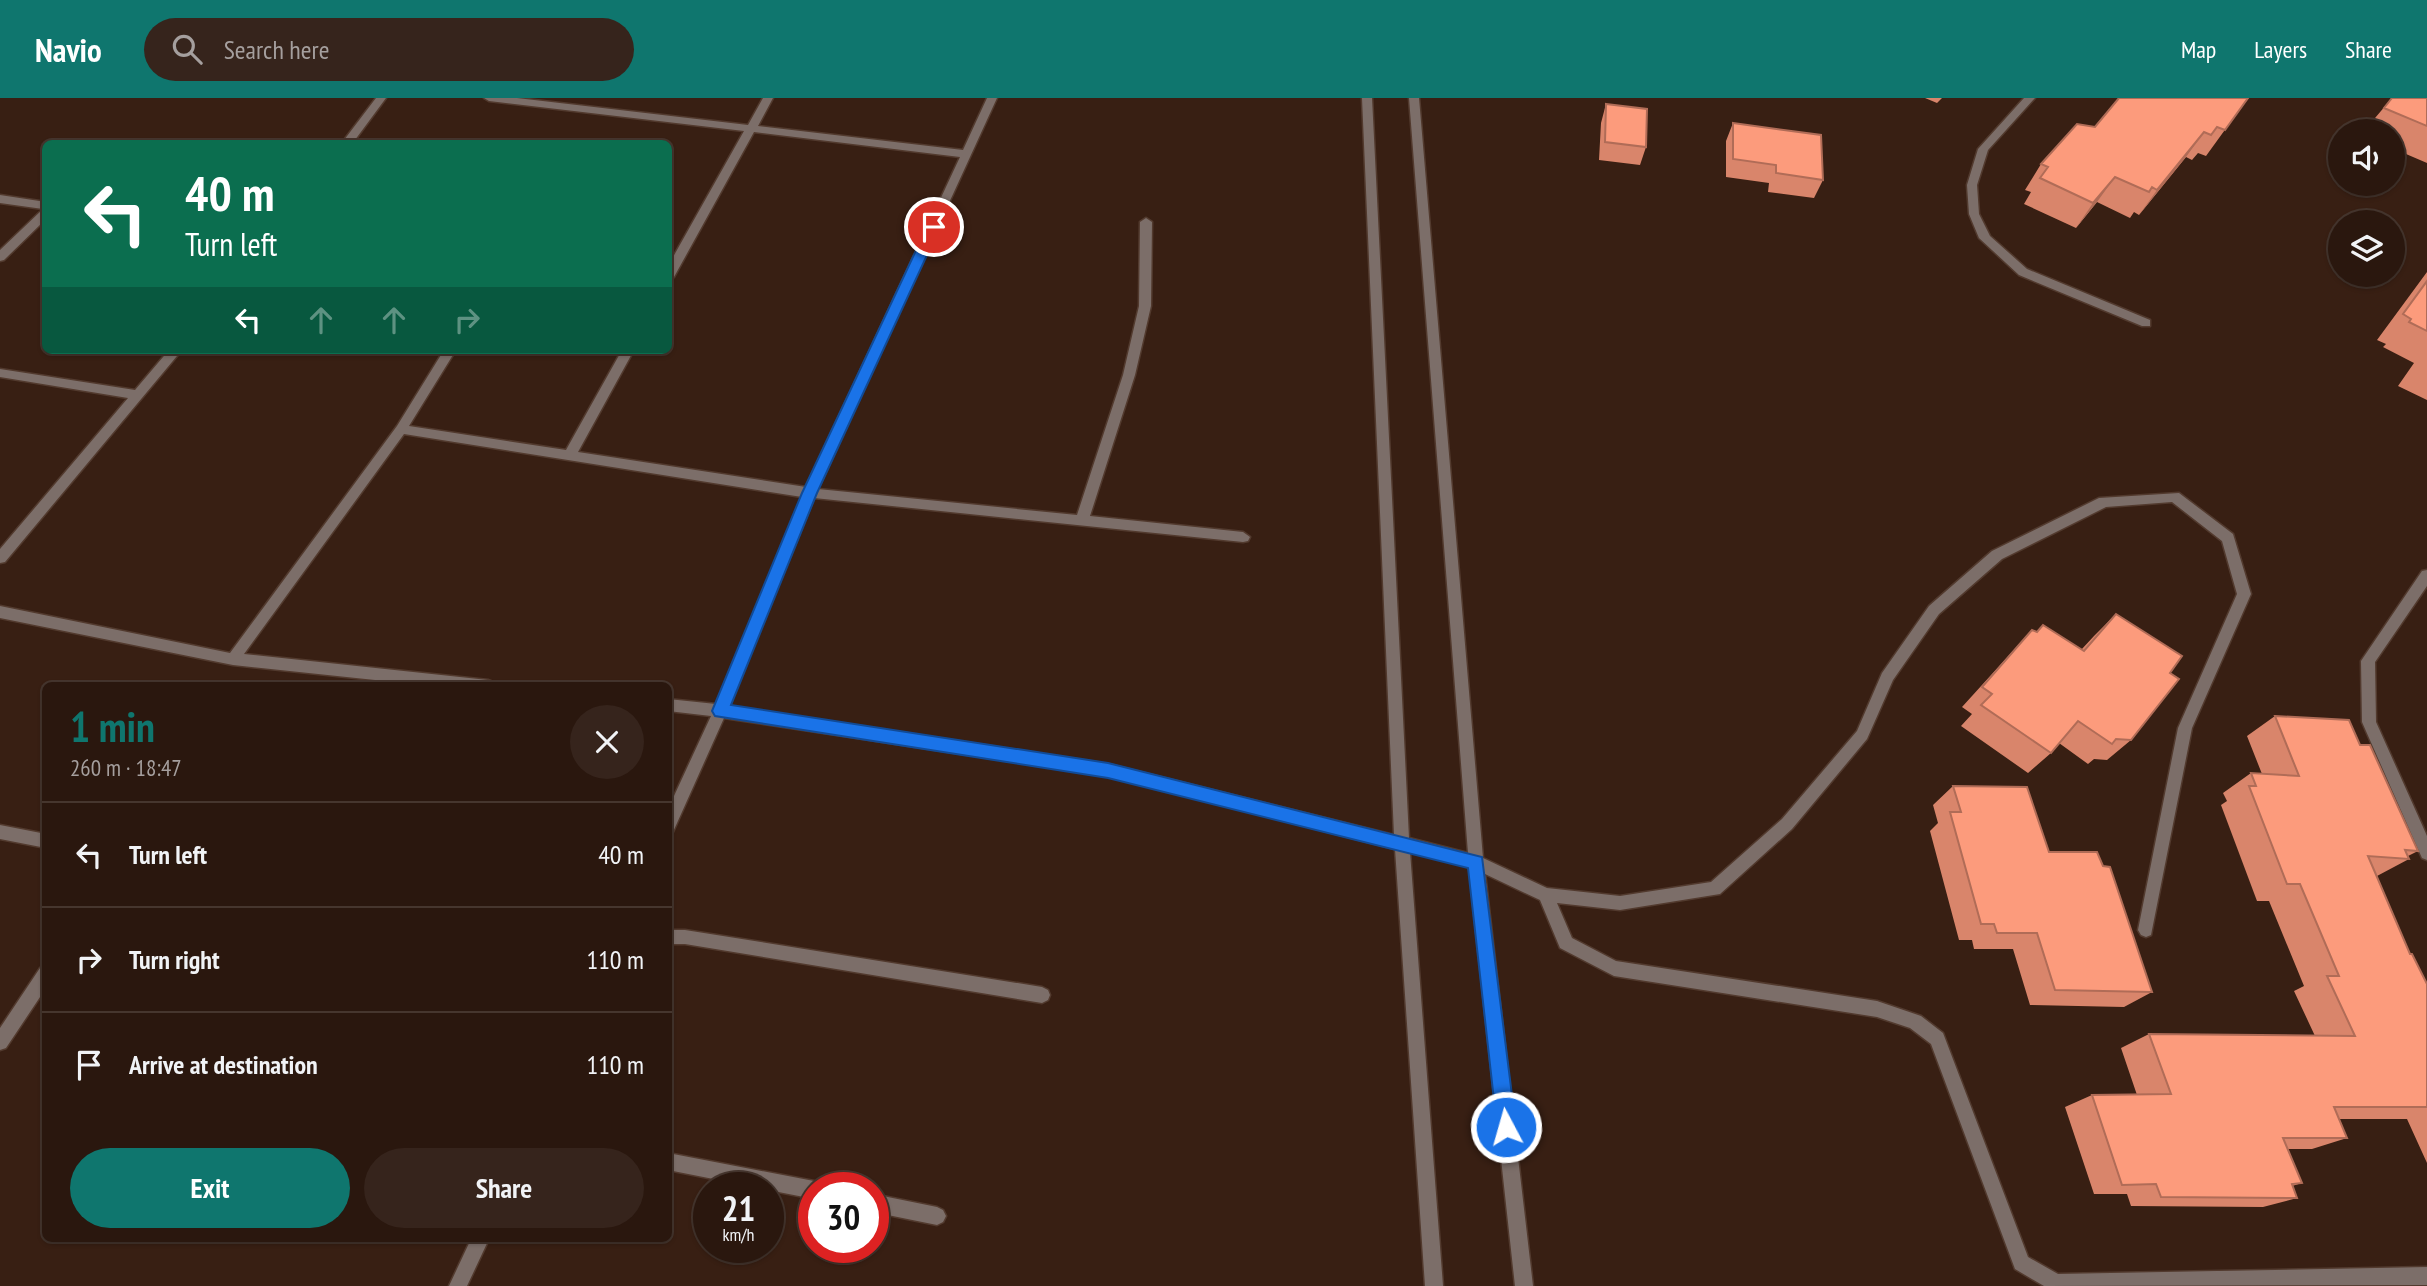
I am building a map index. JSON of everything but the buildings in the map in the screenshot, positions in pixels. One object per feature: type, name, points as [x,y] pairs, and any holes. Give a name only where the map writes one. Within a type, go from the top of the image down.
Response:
[{"type":"street","points":[[349,140],[381,98]]},
{"type":"street","points":[[489,98],[967,154]]},
{"type":"street","points":[[672,268],[768,98]]},
{"type":"street","points":[[672,818],[720,711],[810,493],[992,98]]},
{"type":"street","points":[[1367,98],[1402,843],[1434,1286]]},
{"type":"street","points":[[1414,98],[1476,862],[1524,1286]]},
{"type":"street","points":[[2030,98],[1983,149],[1979,161],[1972,185],[1974,214],[1985,238],[2023,272],[2146,323]]},
{"type":"street","points":[[0,199],[42,205]]},
{"type":"street","points":[[0,257],[42,216]]},
{"type":"street","points":[[1082,521],[1129,375],[1145,306],[1146,222]]},
{"type":"street","points":[[0,558],[173,354]]},
{"type":"street","points":[[233,659],[401,429],[448,354]]},
{"type":"street","points":[[569,456],[626,354]]},
{"type":"street","points":[[0,373],[138,395]]},
{"type":"street","points":[[401,429],[810,493],[1243,537]]},
{"type":"street","points":[[672,705],[1108,770],[1476,862],[1546,895],[1620,902],[1715,889],[1787,824],[1862,735],[1887,677],[1934,610],[1997,555],[2104,502],[2174,497],[2228,538],[2244,594],[2185,728],[2146,930]]},
{"type":"street","points":[[2427,575],[2368,661],[2369,722],[2427,852]]},
{"type":"street","points":[[0,612],[233,659],[450,682]]},
{"type":"street","points":[[0,832],[42,840]]},
{"type":"street","points":[[1546,895],[1566,943],[1615,968],[1877,1009],[1915,1022],[1937,1039],[2021,1263],[2056,1283],[2427,1276]]},
{"type":"street","points":[[672,937],[1042,995]]},
{"type":"street","points":[[0,1042],[42,979]]},
{"type":"street","points":[[672,1162],[798,1188]]},
{"type":"street","points":[[889,1206],[937,1216]]},
{"type":"street","points":[[458,1286],[479,1242]]},
{"type":"route","points":[[934,227],[810,493],[720,711],[1108,770],[1476,862],[1506,1127]]}]
